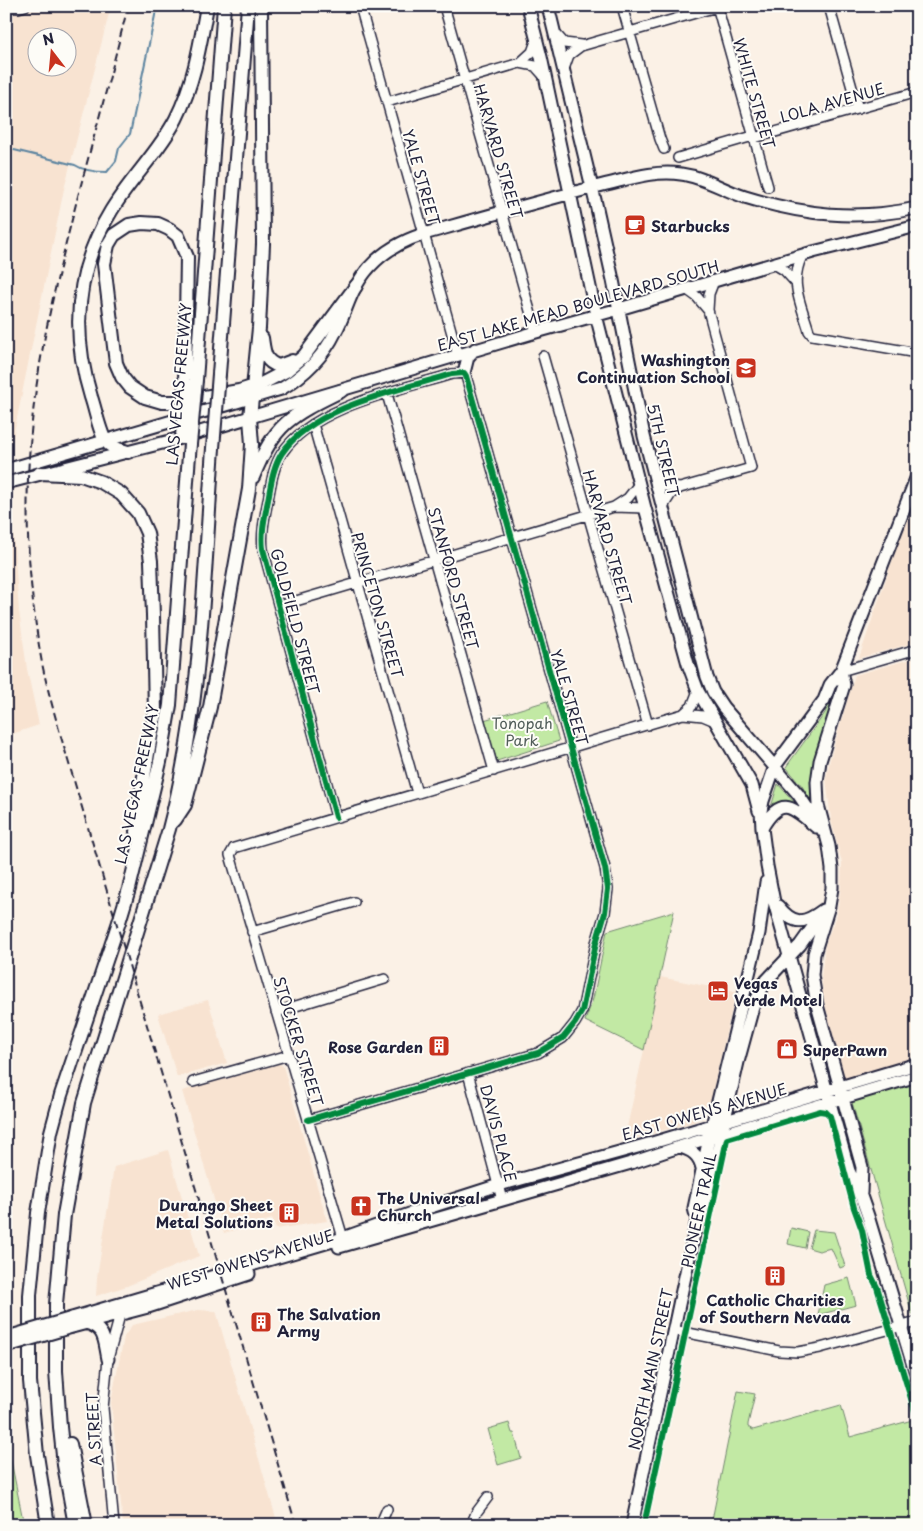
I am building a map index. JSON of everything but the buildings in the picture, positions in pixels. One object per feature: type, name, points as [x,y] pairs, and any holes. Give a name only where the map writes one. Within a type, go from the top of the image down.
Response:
[{"type":"highway","points":[[128,452],[115,448],[105,441],[86,381],[80,351],[78,306],[83,277],[96,240],[111,211],[175,120],[185,98],[198,58],[207,6]]},
{"type":"highway","name":"LAS VEGAS FREEWAY","points":[[48,1525],[37,1455],[30,1381],[30,1295],[38,1213],[51,1132],[61,1095],[130,889],[160,762],[170,705],[191,382],[224,6]]},
{"type":"highway","points":[[75,1525],[60,1427],[56,1339],[58,1273],[64,1215],[82,1112],[169,828],[180,785],[193,703],[200,642],[213,448],[248,6]]},
{"type":"highway","points":[[169,828],[185,805],[210,707],[249,489],[252,444],[250,418],[259,328],[263,244],[261,6]]},
{"type":"highway","points":[[191,382],[187,257],[178,236],[158,224],[142,223],[130,226],[114,235],[108,245],[104,264],[116,363],[122,378],[130,387],[145,397],[162,402],[175,402],[239,391],[252,392],[286,371],[304,356],[356,286]]},
{"type":"highway","points":[[259,328],[265,356],[268,361],[275,365],[283,365],[289,362],[303,354],[314,344]]},
{"type":"highway","points":[[249,489],[263,453],[282,426],[303,410],[341,390]]},
{"type":"highway","points":[[40,473],[81,476],[101,482],[121,494],[138,513],[147,533],[151,561],[154,615],[156,712],[140,800],[130,889]]},
{"type":"highway","points":[[56,1339],[74,1467],[86,1525]]},
{"type":"main road","name":"5TH STREET","points":[[528,6],[596,315],[645,508],[688,664],[698,692],[752,785],[762,828]]},
{"type":"main road","name":"5TH STREET","points":[[548,6],[592,188],[619,309],[644,436],[704,669],[713,692],[723,707],[808,806],[826,834]]},
{"type":"main road","points":[[6,470],[205,412],[252,392],[281,389],[308,370],[317,361],[336,332],[356,286],[367,269],[389,249],[405,240],[424,234],[569,193],[640,176],[662,173],[702,178],[746,197],[797,210],[853,216],[894,213],[917,208]]},
{"type":"main road","name":"EAST LAKE MEAD BOULEVARD SOUTH","points":[[6,483],[204,432],[475,349],[802,256],[917,226]]},
{"type":"main road","points":[[464,373],[468,357],[475,349]]},
{"type":"main road","points":[[917,476],[841,671],[830,685],[819,706],[775,766],[761,811],[767,866],[774,902],[849,1171],[861,1196],[917,1379]]},
{"type":"main road","points":[[668,589],[685,594]]},
{"type":"main road","points":[[841,671],[844,685],[827,735],[817,782],[818,805],[826,834],[832,869],[832,888],[829,906],[812,960],[812,975],[816,1005],[862,1167],[861,1196]]},
{"type":"main road","points":[[762,828],[770,814],[776,810],[790,807],[826,834]]},
{"type":"main road","name":"NORTH MAIN STREET","points":[[697,1220],[694,1208],[712,1124],[759,933],[767,866]]},
{"type":"main road","points":[[774,902],[787,916],[799,921],[809,919],[829,906]]},
{"type":"main road","name":"NORTH MAIN STREET","points":[[632,1525],[697,1220],[704,1210],[747,1021],[752,1007],[766,982],[812,930],[829,906]]},
{"type":"main road","name":"EAST OWENS AVENUE","points":[[500,1192],[632,1163],[721,1134],[917,1064]]},
{"type":"main road","name":"EAST OWENS AVENUE","points":[[841,1092],[917,1076]]},
{"type":"main road","name":"EAST OWENS AVENUE","points":[[500,1192],[551,1170],[712,1124],[828,1096]]},
{"type":"main road","points":[[679,1147],[686,1148],[696,1154],[702,1168]]},
{"type":"main road","name":"WEST OWENS AVENUE","points":[[72,1323],[85,1323],[119,1310],[344,1238],[415,1212],[500,1192]]},
{"type":"main road","name":"WEST OWENS AVENUE","points":[[9,1341],[208,1286],[419,1224],[500,1192]]},
{"type":"main road","points":[[415,1212],[419,1224]]},
{"type":"main road","points":[[85,1323],[98,1328],[103,1335],[108,1359]]},
{"type":"street","points":[[6,7],[18,8],[25,6]]},
{"type":"street","name":"YALE STREET","points":[[360,6],[458,355]]},
{"type":"street","name":"HARVARD STREET","points":[[444,6],[536,332]]},
{"type":"street","points":[[622,6],[664,149]]},
{"type":"street","points":[[563,74],[569,55],[581,46],[718,6]]},
{"type":"street","name":"WHITE STREET","points":[[718,6],[768,187]]},
{"type":"street","points":[[829,6],[858,109]]},
{"type":"street","points":[[554,32],[559,40],[564,43],[581,46]]},
{"type":"street","points":[[387,102],[520,63],[532,52],[536,38]]},
{"type":"street","points":[[520,63],[535,66],[545,78]]},
{"type":"street","name":"LOLA AVENUE","points":[[678,158],[917,92]]},
{"type":"street","points":[[802,256],[796,270],[795,282],[812,336],[917,353]]},
{"type":"street","points":[[774,264],[784,270],[795,282]]},
{"type":"street","points":[[662,508],[671,494],[680,488],[750,468],[708,310],[709,294],[714,281]]},
{"type":"street","points":[[686,289],[697,297],[708,310]]},
{"type":"street","name":"HARVARD STREET","points":[[543,356],[648,724]]},
{"type":"street","name":"YALE STREET","points":[[464,373],[605,868],[608,889],[606,913],[596,943],[583,1005],[572,1028],[558,1042],[538,1053],[468,1073]]},
{"type":"street","name":"GOLDFIELD STREET","points":[[336,817],[263,549],[263,524],[273,473],[282,453],[299,434],[313,424],[361,401],[452,374],[464,373]]},
{"type":"street","name":"STANFORD STREET","points":[[387,394],[494,771]]},
{"type":"street","name":"PRINCETON STREET","points":[[313,424],[417,793]]},
{"type":"street","points":[[279,606],[614,507],[628,498],[639,484]]},
{"type":"street","points":[[656,485],[680,488]]},
{"type":"street","points":[[614,507],[645,508]]},
{"type":"street","points":[[841,671],[917,649]]},
{"type":"street","points":[[683,714],[692,706],[698,692]]},
{"type":"street","points":[[336,817],[683,714],[703,716],[715,721]]},
{"type":"street","name":"STOCKER STREET","points":[[336,817],[234,848],[230,855],[344,1238]]},
{"type":"street","points":[[252,932],[354,902]]},
{"type":"street","points":[[276,1012],[385,979]]},
{"type":"street","points":[[193,1082],[289,1055]]},
{"type":"street","points":[[308,1120],[468,1073]]},
{"type":"street","name":"DAVIS PLACE","points":[[468,1073],[500,1192]]},
{"type":"street","name":"A STREET","points":[[114,1525],[103,1408],[108,1359],[119,1310]]},
{"type":"street","points":[[673,1330],[779,1351],[798,1352],[917,1322]]},
{"type":"street","points":[[471,1525],[476,1512],[488,1497]]},
{"type":"street","points":[[380,1525],[387,1509]]},
{"type":"shaded area","points":[[6,6],[111,6],[64,189],[10,452],[6,453]]},
{"type":"shaded area","points":[[917,498],[917,642],[859,658],[898,544]]},
{"type":"shaded area","points":[[11,505],[19,611],[27,669],[39,725],[6,736],[6,507]]},
{"type":"shaded area","points":[[917,657],[917,1061],[845,1083],[824,1000],[821,977],[825,945],[837,913],[842,863],[831,820],[826,778],[855,675]]},
{"type":"shaded area","points":[[660,977],[736,992],[708,1111],[705,1116],[693,1122],[624,1141]]},
{"type":"shaded area","points":[[208,1000],[227,1063],[177,1077],[158,1014]]},
{"type":"shaded area","points":[[279,1064],[283,1066],[327,1221],[276,1229],[272,1219],[224,1233],[182,1091]]},
{"type":"shaded area","points":[[168,1150],[199,1256],[127,1286],[96,1296],[114,1167]]},
{"type":"shaded area","points":[[198,1310],[216,1311],[278,1525],[123,1525],[111,1402],[124,1337],[132,1325]]},
{"type":"green space","points":[[837,684],[820,746],[814,802],[812,803],[802,786],[786,767],[825,713]]},
{"type":"green space","name":"Tonopah Park","points":[[547,701],[559,741],[497,761],[484,720]]},
{"type":"green space","points":[[778,784],[796,804],[771,807]]},
{"type":"green space","points":[[674,911],[644,1050],[585,1021],[593,999],[607,931]]},
{"type":"green space","points":[[917,1080],[917,1313],[912,1314],[851,1099]]},
{"type":"green space","points":[[791,1228],[808,1232],[805,1248],[788,1244]]},
{"type":"green space","points":[[814,1230],[834,1232],[845,1266],[840,1268],[831,1248],[819,1251],[809,1248]]},
{"type":"green space","points":[[849,1278],[856,1305],[818,1315],[824,1285]]},
{"type":"green space","points":[[738,1391],[755,1394],[748,1424],[748,1427],[753,1430],[841,1405],[850,1437],[916,1419],[917,1525],[711,1525]]},
{"type":"green space","points":[[509,1423],[521,1458],[498,1465],[488,1429]]},
{"type":"green space","points":[[6,1436],[24,1525],[6,1525]]},
{"type":"waterway","points":[[6,148],[75,165],[86,170],[107,172],[116,161],[119,148],[130,134],[157,6]]},
{"type":"railway","points":[[128,6],[62,258],[42,350],[33,413],[28,472],[31,582],[44,672],[61,737],[296,1525]]},
{"type":"cycle path","points":[[308,1120],[538,1053],[563,1038],[582,1011],[596,943],[605,913],[608,889],[605,868],[464,373],[452,374],[384,394],[336,412],[315,423],[296,437],[282,453],[274,470],[264,524],[263,549],[336,817]]},
{"type":"cycle path","name":"PIONEER TRAIL","points":[[644,1525],[727,1139],[820,1111],[826,1112],[830,1116],[854,1208],[862,1230],[871,1275],[877,1287],[917,1418]]},
{"type":"place","name":"Starbucks","points":[[635,225]]},
{"type":"place","name":"Washington Continuation School","points":[[746,368]]},
{"type":"place","name":"Vegas Verde Motel","points":[[718,991]]},
{"type":"place","name":"Rose Garden","points":[[439,1046]]},
{"type":"place","name":"SuperPawn","points":[[787,1049]]},
{"type":"place","name":"The Universal Church","points":[[361,1206]]},
{"type":"place","name":"Durango Sheet Metal Solutions","points":[[289,1213]]},
{"type":"place","name":"Catholic Charities of Southern Nevada","points":[[775,1276]]},
{"type":"place","name":"The Salvation Army","points":[[261,1322]]}]
